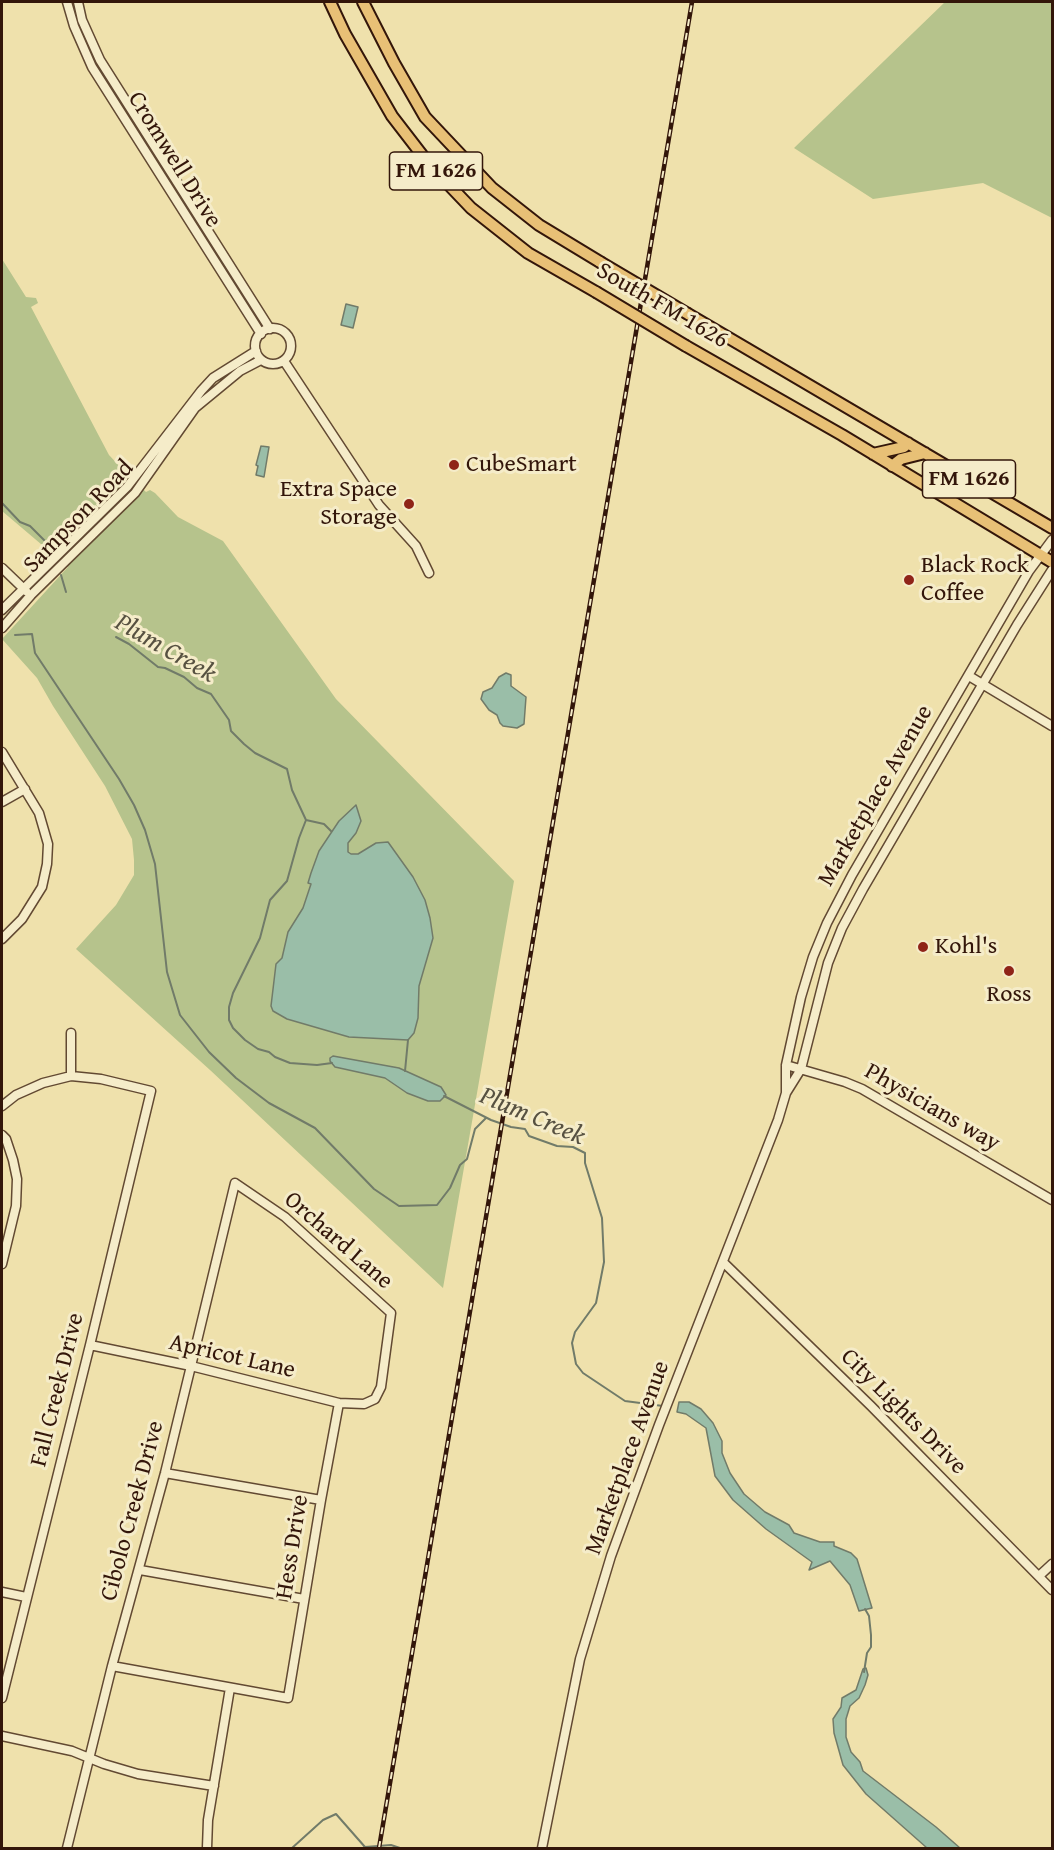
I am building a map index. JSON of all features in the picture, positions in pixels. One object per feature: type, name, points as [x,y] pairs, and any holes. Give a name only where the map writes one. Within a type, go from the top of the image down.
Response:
[{"type":"main road","name":"South FM 1626","points":[[330,2],[345,34],[392,116],[429,164],[471,208],[528,253],[1053,562]]},
{"type":"main road","name":"South FM 1626","points":[[363,2],[425,117],[492,188],[539,225],[688,315],[1053,528]]},
{"type":"main road","points":[[873,454],[904,447],[908,443]]},
{"type":"main road","points":[[892,466],[902,459],[925,453]]},
{"type":"street","name":"Cromwell Drive","points":[[67,2],[74,26],[92,67],[261,334]]},
{"type":"street","name":"Cromwell Drive","points":[[78,2],[82,20],[100,60],[270,329]]},
{"type":"street","points":[[270,329],[285,333],[291,342],[290,352],[284,361],[272,364],[261,360],[256,351],[256,342],[261,334],[270,329]]},
{"type":"street","name":"Sampson Road","points":[[2,610],[127,487],[213,378],[256,351]]},
{"type":"street","name":"Sampson Road","points":[[2,627],[31,595],[135,493],[195,408],[240,371],[261,360]]},
{"type":"street","points":[[284,361],[379,505],[416,546],[429,573]]},
{"type":"street","name":"Marketplace Avenue","points":[[786,1093],[786,1065],[810,967],[827,923],[1029,571],[1053,540]]},
{"type":"street","points":[[2,568],[31,595]]},
{"type":"street","name":"Marketplace Avenue","points":[[542,1848],[580,1659],[611,1556],[659,1425],[724,1263],[786,1093],[801,1069],[828,963],[842,928],[894,836],[1017,625],[1053,570]]},
{"type":"street","points":[[969,676],[1053,726]]},
{"type":"street","points":[[2,752],[39,813],[48,844],[42,887],[30,908],[2,939]]},
{"type":"street","points":[[2,802],[25,789]]},
{"type":"street","points":[[2,1106],[16,1095],[43,1083],[71,1076],[71,1033]]},
{"type":"street","name":"Physicians way","points":[[786,1065],[862,1089],[1053,1200]]},
{"type":"street","name":"Fall Creek Drive","points":[[2,1698],[90,1345],[150,1090],[101,1079],[71,1076]]},
{"type":"street","points":[[2,1135],[6,1139],[17,1179],[16,1206],[2,1264]]},
{"type":"street","name":"Cibolo Creek Drive","points":[[67,1848],[112,1666],[165,1473],[236,1183]]},
{"type":"street","name":"Orchard Lane","points":[[236,1183],[285,1217],[391,1312],[381,1388],[375,1400],[364,1404]]},
{"type":"street","name":"City Lights Drive","points":[[724,1263],[863,1398],[1053,1590]]},
{"type":"street","name":"Apricot Lane","points":[[90,1345],[191,1366],[339,1403],[364,1404]]},
{"type":"street","name":"Hess Drive","points":[[230,1688],[288,1698],[339,1403]]},
{"type":"street","points":[[165,1473],[321,1500]]},
{"type":"street","points":[[1039,1576],[1053,1564]]},
{"type":"street","points":[[140,1570],[304,1599]]},
{"type":"street","points":[[2,1592],[26,1597]]},
{"type":"street","points":[[112,1666],[230,1688],[208,1820],[207,1848]]},
{"type":"street","points":[[2,1736],[53,1745],[138,1774],[214,1786]]},
{"type":"shaded area","points":[[945,2],[1052,2],[1052,218],[983,183],[873,199],[794,148]]},
{"type":"shaded area","points":[[2,259],[26,297],[36,298],[38,303],[31,307],[109,455],[146,492],[150,490],[155,493],[178,517],[223,541],[336,699],[514,881],[443,1288],[210,1070],[76,949],[116,905],[134,875],[132,839],[105,786],[37,678],[2,639],[68,567],[2,511]]},
{"type":"shaded area","points":[[346,304],[358,307],[353,328],[341,325]]},
{"type":"shaded area","points":[[261,446],[269,447],[264,477],[256,475]]},
{"type":"shaded area","points":[[506,673],[511,675],[511,686],[526,697],[524,724],[517,728],[503,726],[497,715],[489,710],[481,699],[483,692],[492,688],[499,677]]},
{"type":"shaded area","points":[[356,805],[361,821],[356,833],[348,843],[348,852],[358,854],[376,843],[388,842],[413,877],[425,900],[430,918],[433,938],[419,986],[418,1018],[414,1033],[408,1040],[349,1037],[287,1019],[273,1011],[271,1006],[276,964],[282,958],[288,932],[303,908],[311,884],[308,883],[319,851],[339,821]]},
{"type":"shaded area","points":[[333,1056],[399,1068],[441,1087],[446,1095],[440,1101],[428,1101],[407,1093],[385,1078],[335,1067],[330,1061]]},
{"type":"shaded area","points":[[679,1402],[689,1402],[701,1409],[713,1423],[722,1441],[722,1453],[730,1473],[744,1494],[765,1512],[789,1525],[794,1533],[820,1542],[834,1542],[834,1546],[851,1553],[857,1559],[872,1608],[859,1611],[850,1585],[830,1561],[809,1570],[812,1562],[766,1529],[733,1500],[715,1476],[706,1428],[686,1414],[677,1412]]},
{"type":"shaded area","points":[[866,1668],[868,1675],[865,1685],[859,1698],[850,1706],[846,1719],[846,1737],[851,1752],[860,1762],[863,1771],[960,1848],[927,1848],[866,1794],[843,1765],[834,1733],[833,1719],[841,1707],[842,1698],[856,1690],[863,1669]]},
{"type":"waterway","name":"Plum Creek","points":[[2,503],[20,522],[30,526],[53,549]]},
{"type":"waterway","name":"Plum Creek","points":[[61,575],[66,592]]},
{"type":"waterway","points":[[15,635],[32,634],[35,653],[134,805],[145,830],[155,864],[167,972],[180,1015],[209,1052],[236,1078],[269,1103],[315,1128],[374,1189],[399,1206],[437,1205],[450,1188],[460,1165],[467,1159],[475,1129],[486,1118]]},
{"type":"waterway","name":"Plum Creek","points":[[116,637],[129,644],[158,667],[184,677],[197,688],[211,694],[229,720],[231,731],[244,744],[255,753],[287,769],[292,790],[306,820],[287,881],[270,900],[260,938],[233,993],[229,1007],[229,1020],[233,1028],[245,1040],[275,1057],[290,1063],[317,1065],[332,1063]]},
{"type":"waterway","points":[[306,820],[324,824],[331,831]]},
{"type":"waterway","points":[[405,1071],[408,1040]]},
{"type":"waterway","name":"Plum Creek","points":[[444,1096],[491,1120],[525,1129],[529,1136],[557,1146],[573,1147],[585,1153],[585,1163],[602,1218],[604,1262],[596,1303],[575,1332],[572,1343],[576,1364],[583,1373],[625,1401],[663,1406]]},
{"type":"waterway","name":"Plum Creek","points":[[864,1672],[867,1653],[871,1647],[869,1616],[865,1609]]},
{"type":"waterway","points":[[292,1848],[323,1820],[336,1814],[365,1847]]},
{"type":"waterway","points":[[363,1848],[391,1845],[400,1848]]},
{"type":"railway","points":[[379,1848],[692,2]]},
{"type":"place","name":"CubeSmart","points":[[454,465]]},
{"type":"place","name":"Extra Space Storage","points":[[409,504]]},
{"type":"place","name":"Black Rock Coffee","points":[[909,580]]},
{"type":"place","name":"Kohl's","points":[[923,947]]},
{"type":"place","name":"Ross","points":[[1009,971]]}]
